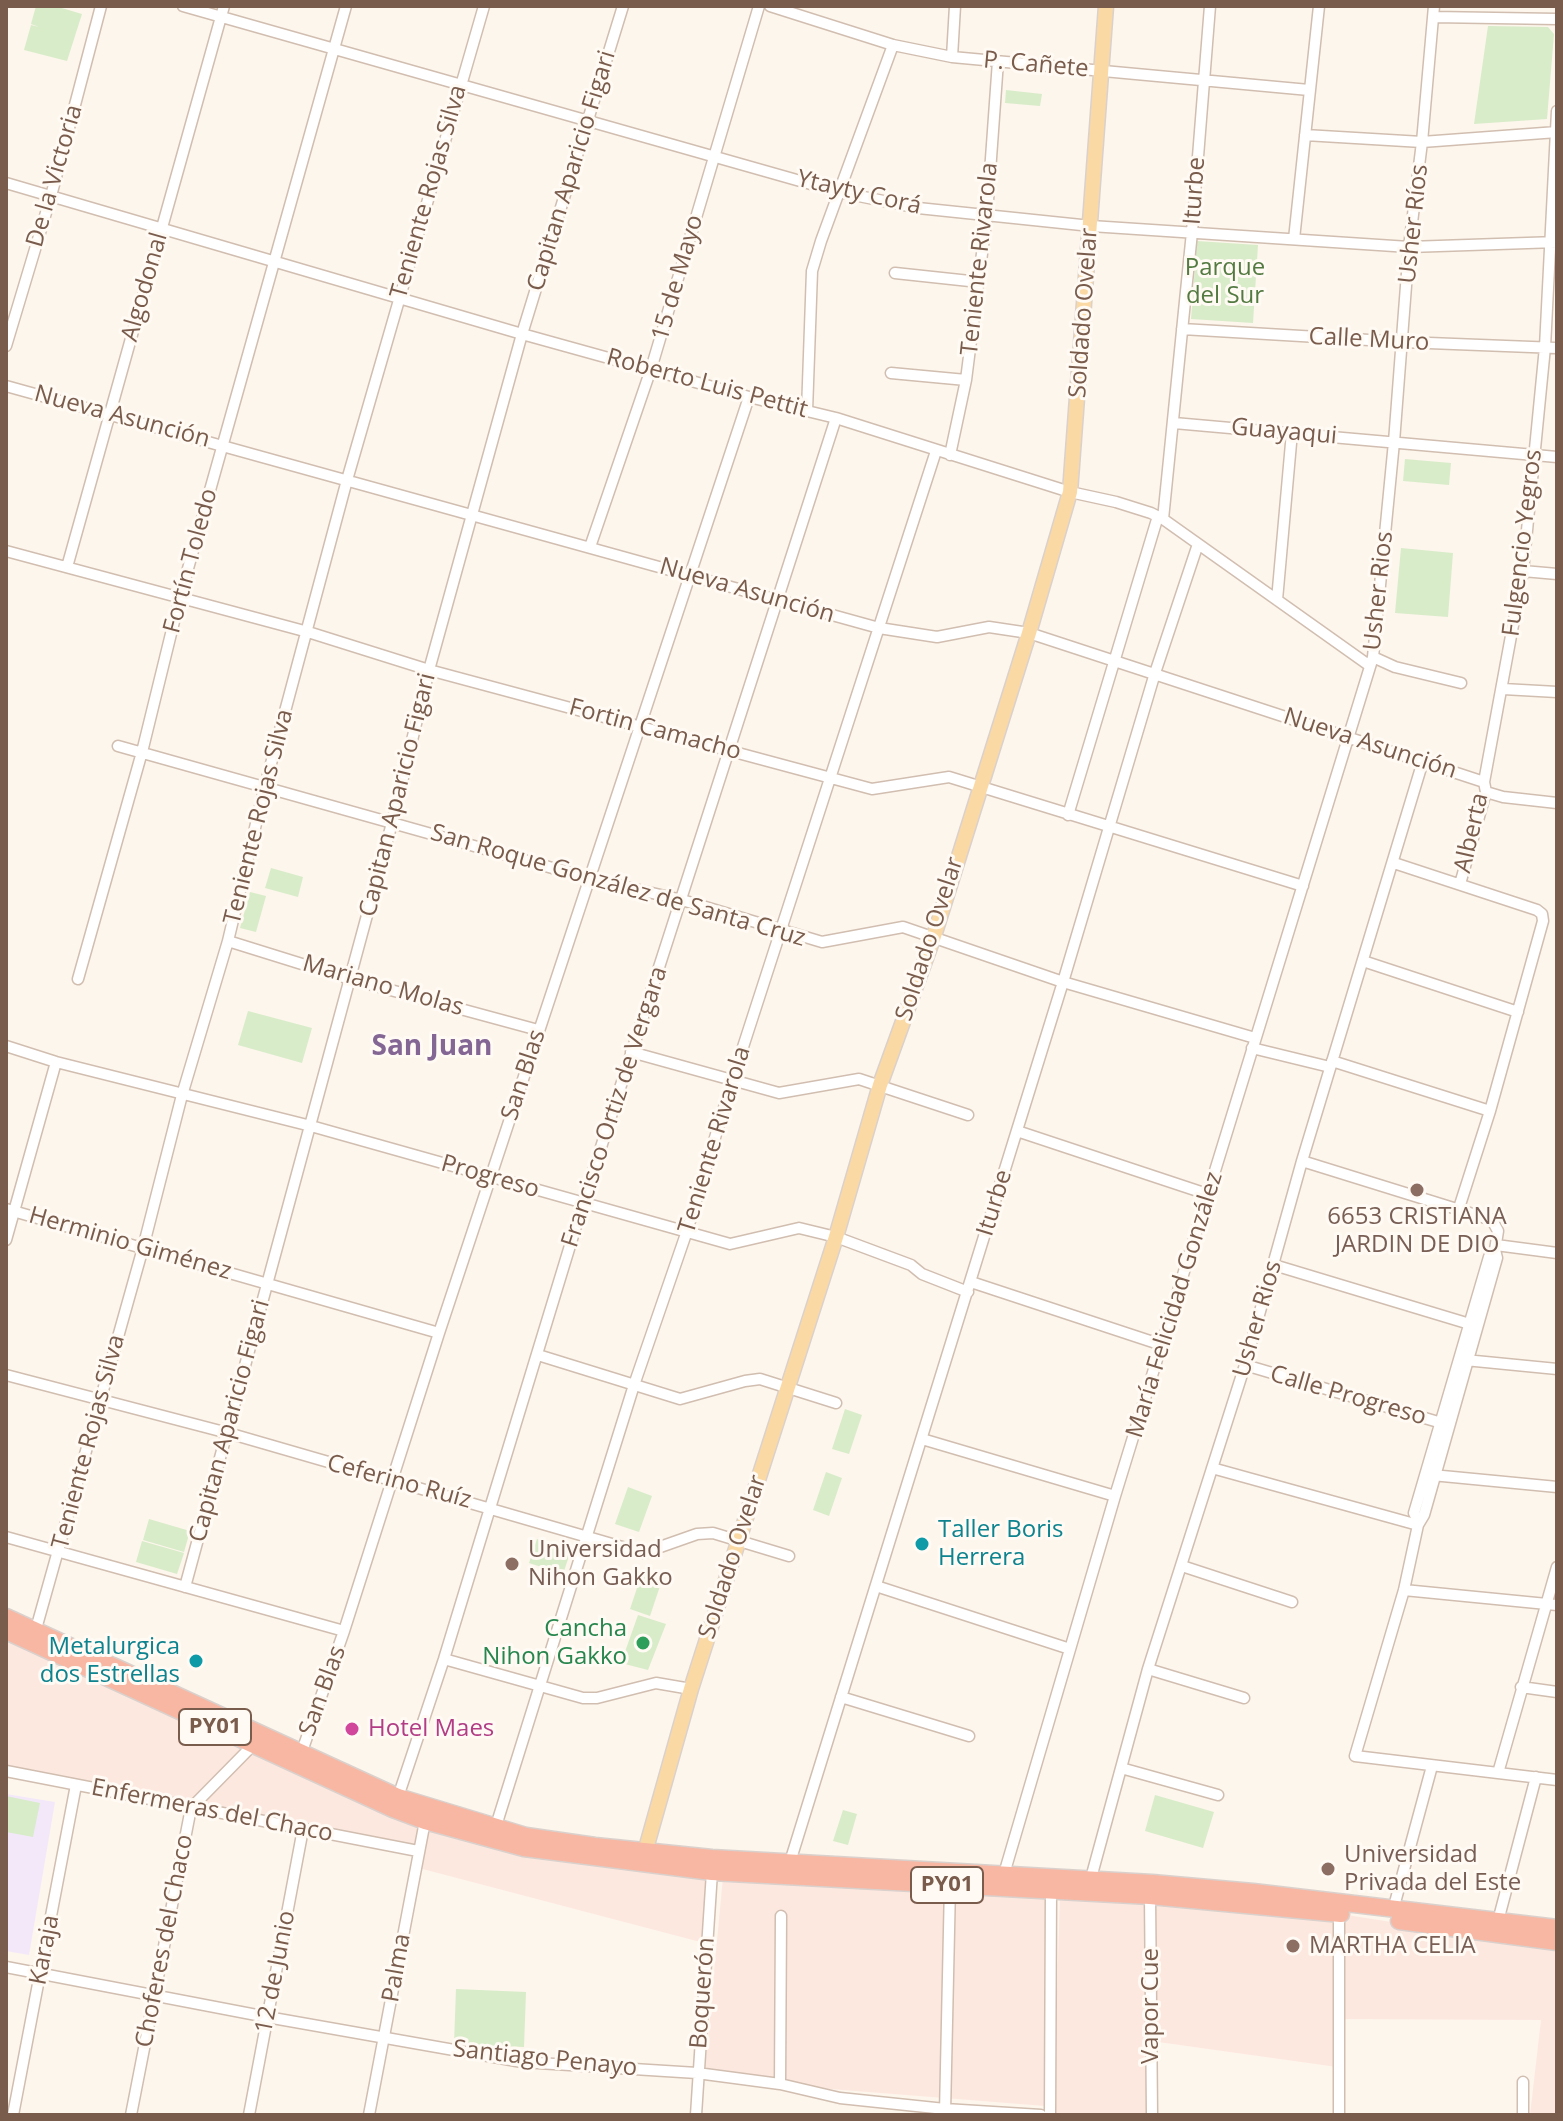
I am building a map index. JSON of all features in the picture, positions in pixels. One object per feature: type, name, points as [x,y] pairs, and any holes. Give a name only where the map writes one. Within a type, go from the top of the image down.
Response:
[{"type":"highway","name":"PY01","points":[[6,1617],[398,1797],[495,1829],[712,1872],[1150,1896],[1339,1913],[1557,1942]]},
{"type":"highway","name":"PY01","points":[[6,1631],[425,1821],[524,1848],[644,1858],[790,1862],[1091,1878],[1253,1892],[1557,1928]]},
{"type":"main road","name":"Soldado Ovelar","points":[[644,1858],[691,1689],[836,1237],[880,1085],[934,936],[1070,492],[1106,6]]},
{"type":"street","name":"De la Victoria","points":[[6,346],[51,196],[101,6]]},
{"type":"street","name":"Ytayty Corá","points":[[183,6],[839,192],[918,208],[1091,226],[1409,247],[1554,242]]},
{"type":"street","name":"Algodonal","points":[[67,567],[224,6]]},
{"type":"street","name":"Fortín Toledo","points":[[78,979],[142,752],[180,597],[346,6]]},
{"type":"street","name":"Teniente Rojas Silva","points":[[36,1629],[143,1248],[182,1095],[228,941],[265,786],[347,480],[484,6]]},
{"type":"street","name":"Capitan Aparicio Figari","points":[[185,1587],[392,823],[429,670],[522,334],[623,6]]},
{"type":"street","name":"15 de Mayo","points":[[590,547],[651,369],[759,6]]},
{"type":"street","name":"P. Cañete","points":[[770,6],[893,45],[952,57],[1309,90]]},
{"type":"street","points":[[952,57],[955,6]]},
{"type":"street","name":"Iturbe","points":[[1068,815],[1161,518],[1174,423],[1210,6]]},
{"type":"street","points":[[1294,239],[1319,6]]},
{"type":"street","points":[[1434,12],[1557,19]]},
{"type":"street","name":"Usher Ríos","points":[[1394,442],[1409,247],[1434,12]]},
{"type":"street","points":[[807,411],[812,271],[893,45]]},
{"type":"street","name":"Teniente Rivarola","points":[[950,455],[966,380],[979,282],[998,61]]},
{"type":"street","name":"Fulgencio Yegros","points":[[1485,787],[1523,571],[1554,242],[1557,111]]},
{"type":"street","points":[[1305,135],[1422,142],[1556,132]]},
{"type":"street","name":"Roberto Luis Pettit","points":[[6,183],[522,334],[836,418],[1070,492],[1116,502],[1161,518],[1372,662],[1461,683]]},
{"type":"street","points":[[895,273],[979,282]]},
{"type":"street","name":"Calle Muro","points":[[1182,329],[1557,348]]},
{"type":"street","points":[[891,373],[966,380]]},
{"type":"street","name":"Nueva Asunción","points":[[6,386],[879,628],[937,637],[989,627],[1029,633],[1423,761],[1511,799],[1557,803]]},
{"type":"street","name":"San Blas","points":[[301,1754],[749,397]]},
{"type":"street","name":"Francisco Ortiz de Vergara","points":[[398,1797],[444,1659],[583,1203],[836,418]]},
{"type":"street","name":"Guayaqui","points":[[1174,423],[1557,457]]},
{"type":"street","points":[[1277,600],[1292,432]]},
{"type":"street","name":"Usher Rios","points":[[1350,738],[1372,662],[1394,442]]},
{"type":"street","name":"Teniente Rivarola","points":[[495,1829],[634,1385],[687,1231],[829,777],[936,451]]},
{"type":"street","name":"Iturbe","points":[[790,1862],[1063,982],[1155,673],[1198,544]]},
{"type":"street","name":"Fortin Camacho","points":[[6,551],[308,632],[429,670],[872,789],[949,777],[1303,886]]},
{"type":"street","points":[[1523,571],[1557,574]]},
{"type":"street","points":[[1503,689],[1557,692]]},
{"type":"street","name":"María Felicidad González","points":[[1004,1874],[1115,1496],[1350,738]]},
{"type":"street","name":"San Roque González de Santa Cruz","points":[[118,746],[588,878],[682,900],[822,942],[903,927],[1254,1043],[1490,1111]]},
{"type":"street","name":"Usher Rios","points":[[1091,1878],[1148,1669],[1245,1365],[1302,1161],[1423,761]]},
{"type":"street","name":"Alberta","points":[[1460,884],[1485,787]]},
{"type":"street","points":[[1394,863],[1542,914],[1543,921],[1518,1012],[1459,1208]]},
{"type":"street","name":"Mariano Molas","points":[[228,941],[350,979],[538,1030]]},
{"type":"street","points":[[1363,961],[1518,1012]]},
{"type":"street","name":"Progreso","points":[[6,1046],[56,1062],[311,1126],[730,1244],[799,1228],[836,1237],[911,1265],[922,1274],[1162,1345]]},
{"type":"street","points":[[631,1052],[779,1093],[859,1079],[968,1115]]},
{"type":"street","points":[[6,1240],[10,1210],[56,1062]]},
{"type":"street","points":[[1017,1131],[1210,1195]]},
{"type":"street","points":[[1302,1161],[1459,1208],[1492,1220],[1496,1225],[1497,1258],[1474,1325],[1431,1474],[1414,1513],[1418,1523],[1404,1590],[1355,1756],[1557,1780]]},
{"type":"street","name":"Herminio Giménez","points":[[10,1210],[439,1333]]},
{"type":"street","points":[[1495,1248],[1557,1253]]},
{"type":"street","points":[[1274,1265],[1474,1325]]},
{"type":"street","points":[[538,1355],[680,1399],[760,1379],[836,1403]]},
{"type":"street","points":[[1464,1360],[1557,1369]]},
{"type":"street","name":"Calle Progreso","points":[[1245,1365],[1446,1424]]},
{"type":"street","name":"Ceferino Ruíz","points":[[6,1375],[228,1433],[643,1553],[697,1534],[713,1533],[789,1556]]},
{"type":"street","points":[[922,1439],[1115,1496]]},
{"type":"street","points":[[1212,1468],[1418,1523]]},
{"type":"street","points":[[1431,1474],[1557,1487]]},
{"type":"street","points":[[6,1537],[344,1631]]},
{"type":"street","points":[[1182,1566],[1292,1602]]},
{"type":"street","points":[[1498,1773],[1521,1687],[1552,1605],[1557,1567]]},
{"type":"street","points":[[876,1586],[1070,1649]]},
{"type":"street","points":[[1404,1590],[1552,1605]]},
{"type":"street","points":[[444,1659],[583,1698],[597,1698],[656,1683],[691,1689]]},
{"type":"street","points":[[1148,1669],[1244,1698]]},
{"type":"street","points":[[1521,1687],[1557,1692]]},
{"type":"street","points":[[841,1697],[969,1736]]},
{"type":"street","name":"Choferes del Chaco","points":[[131,2115],[191,1808],[254,1744]]},
{"type":"street","points":[[1393,1910],[1432,1766]]},
{"type":"street","points":[[1121,1768],[1218,1795]]},
{"type":"street","name":"Enfermeras del Chaco","points":[[6,1771],[418,1851]]},
{"type":"street","points":[[1498,1921],[1536,1777]]},
{"type":"street","name":"Karaja","points":[[13,2115],[76,1785]]},
{"type":"street","name":"Palma","points":[[369,2115],[425,1821]]},
{"type":"street","name":"12 de Junio","points":[[249,2115],[303,1829]]},
{"type":"street","name":"Boquerón","points":[[696,2115],[712,1872]]},
{"type":"street","points":[[945,2112],[950,1885]]},
{"type":"street","points":[[1050,2115],[1051,1890]]},
{"type":"street","name":"Vapor Cue","points":[[1150,1896],[1152,2115]]},
{"type":"street","points":[[1339,1913],[1339,2115]]},
{"type":"street","points":[[780,2084],[781,1916]]},
{"type":"street","name":"Santiago Penayo","points":[[6,1967],[522,2062],[697,2073],[780,2084],[840,2098],[945,2112],[1041,2115]]},
{"type":"street","points":[[1523,2082],[1523,2115]]},
{"type":"shaded area","points":[[6,1638],[248,1746],[188,1805],[6,1770]]},
{"type":"shaded area","points":[[253,1749],[432,1829],[707,1877],[708,1944],[415,1867],[417,1852],[191,1808]]},
{"type":"shaded area","points":[[6,1794],[55,1802],[29,1955],[6,1951]]},
{"type":"shaded area","points":[[723,1877],[1057,1896],[1045,2106],[704,2079]]},
{"type":"shaded area","points":[[1060,1897],[1334,1913],[1557,1948],[1557,2115],[1530,2115],[1541,2020],[1339,2019],[1337,2067],[1151,2041],[1151,2115],[1053,2115]]},
{"type":"green space","points":[[36,6],[55,6],[82,14],[67,61],[24,50],[31,25],[39,27],[31,24]]},
{"type":"green space","points":[[1488,26],[1548,27],[1554,34],[1547,119],[1474,124]]},
{"type":"green space","points":[[1006,90],[1042,94],[1040,106],[1005,103]]},
{"type":"green space","name":"Parque del Sur","points":[[1197,241],[1258,245],[1253,323],[1191,319]]},
{"type":"green space","points":[[1405,459],[1451,463],[1449,485],[1403,481]]},
{"type":"green space","points":[[1401,548],[1453,553],[1448,617],[1395,613]]},
{"type":"green space","points":[[271,868],[303,877],[298,897],[265,888]]},
{"type":"green space","points":[[250,892],[266,896],[256,932],[240,928]]},
{"type":"green space","points":[[248,1011],[312,1028],[302,1063],[238,1045]]},
{"type":"green space","points":[[845,1409],[862,1415],[849,1454],[832,1449]]},
{"type":"green space","points":[[826,1472],[842,1478],[829,1516],[813,1510]]},
{"type":"green space","points":[[628,1487],[652,1496],[639,1532],[615,1524]]},
{"type":"green space","points":[[149,1519],[190,1531],[184,1552],[143,1540]]},
{"type":"green space","points":[[537,1539],[571,1550],[563,1574],[529,1563]]},
{"type":"green space","points":[[142,1541],[184,1553],[177,1574],[136,1562]]},
{"type":"green space","points":[[643,1570],[663,1577],[650,1616],[630,1609]]},
{"type":"green space","name":"Cancha Nihon Gakko","points":[[638,1615],[666,1624],[648,1670],[621,1663]]},
{"type":"green space","points":[[1155,1795],[1214,1812],[1203,1848],[1145,1831]]},
{"type":"green space","points":[[6,1796],[40,1803],[33,1837],[6,1832]]},
{"type":"green space","points":[[843,1810],[857,1814],[848,1845],[833,1841]]},
{"type":"green space","points":[[456,1989],[526,1992],[524,2047],[454,2044]]},
{"type":"place","name":"6653 CRISTIANA JARDIN DE DIO","points":[[1417,1190]]},
{"type":"place","name":"Taller Boris Herrera","points":[[922,1544]]},
{"type":"place","name":"Universidad Nihon Gakko","points":[[512,1564]]},
{"type":"place","name":"Cancha Nihon Gakko","points":[[643,1643]]},
{"type":"place","name":"Metalurgica dos Estrellas","points":[[196,1661]]},
{"type":"place","name":"Hotel Maes","points":[[352,1729]]},
{"type":"place","name":"Universidad Privada del Este","points":[[1328,1869]]},
{"type":"place","name":"MARTHA CELIA","points":[[1293,1946]]},
{"type":"district","name":"San Juan","points":[[432,1047]]}]
